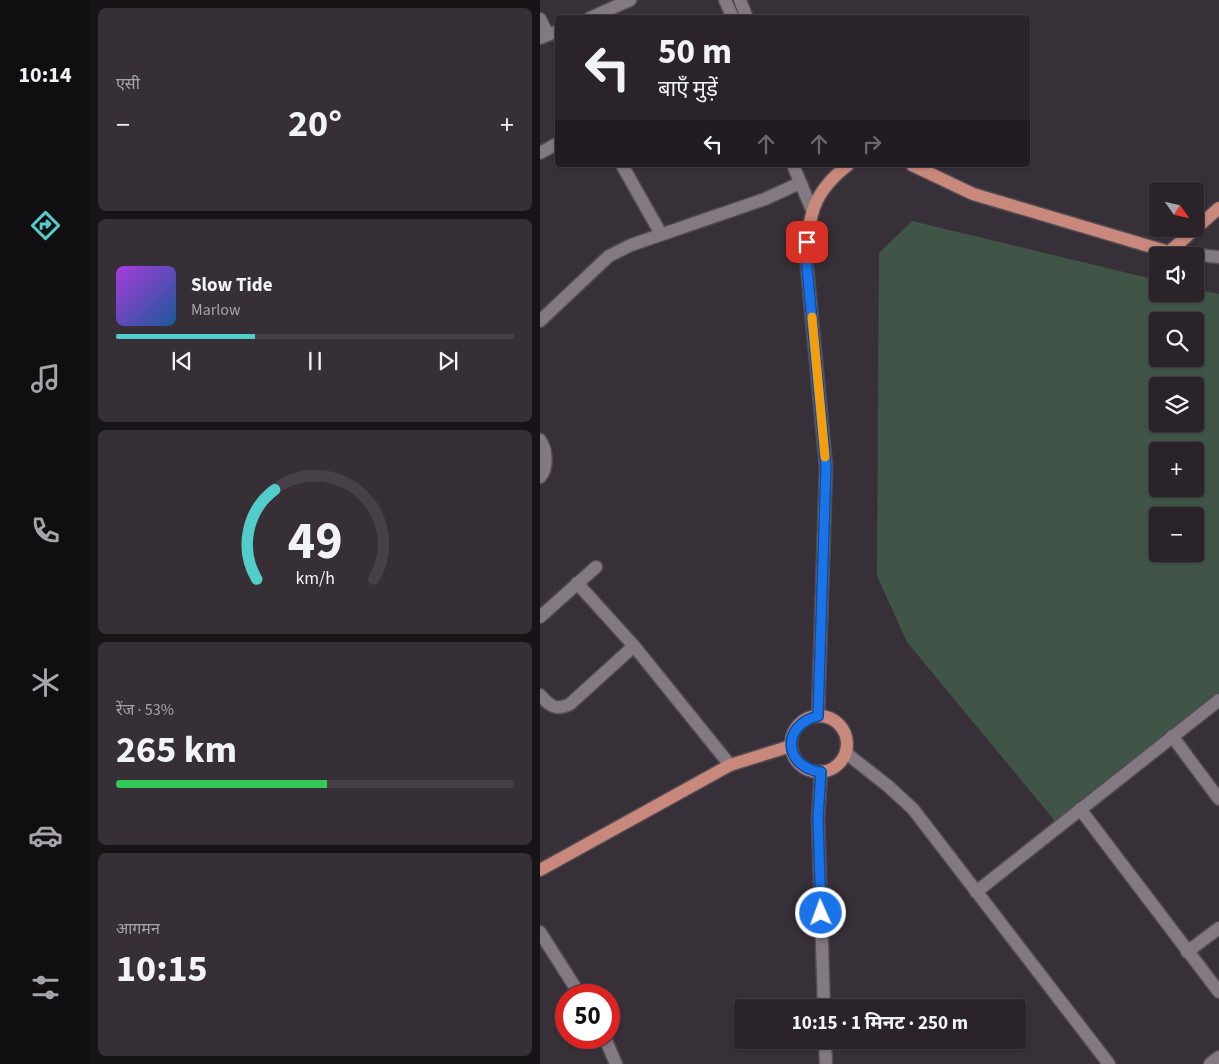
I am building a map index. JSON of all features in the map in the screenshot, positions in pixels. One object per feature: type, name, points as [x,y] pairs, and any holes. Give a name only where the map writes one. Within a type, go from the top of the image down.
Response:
[{"type":"main road","points":[[818,716],[826,467],[806,257],[808,226],[812,210],[821,190],[846,167]]},
{"type":"main road","points":[[916,167],[973,194],[1152,247]]},
{"type":"main road","points":[[1175,247],[1219,208]]},
{"type":"main road","points":[[818,716],[829,717],[838,723],[845,731],[848,742],[846,753],[840,763],[832,769],[821,772],[810,771],[801,765],[794,756],[791,746],[793,735],[798,725],[807,718],[818,716]]},
{"type":"main road","points":[[540,870],[730,765],[791,746]]},
{"type":"street","points":[[597,15],[630,0]]},
{"type":"street","points":[[725,0],[732,15]]},
{"type":"street","points":[[740,0],[747,15]]},
{"type":"street","points":[[540,18],[548,35]]},
{"type":"street","points":[[540,153],[555,145]]},
{"type":"street","points":[[623,167],[662,234]]},
{"type":"street","points":[[794,167],[812,210]]},
{"type":"street","points":[[540,321],[609,256],[662,234],[765,199],[800,183]]},
{"type":"street","points":[[1204,256],[1219,257]]},
{"type":"street","points":[[540,440],[546,459],[543,474],[540,477]]},
{"type":"street","points":[[540,618],[596,567]]},
{"type":"street","points":[[577,583],[634,646],[730,765]]},
{"type":"street","points":[[540,696],[552,707],[561,708],[570,704],[634,646]]},
{"type":"street","points":[[976,892],[1219,700]]},
{"type":"street","points":[[1172,736],[1219,799]]},
{"type":"street","points":[[846,753],[888,786],[912,809],[1109,1064]]},
{"type":"street","points":[[821,772],[818,818],[824,999]]},
{"type":"street","points":[[1080,809],[1219,992]]},
{"type":"street","points":[[1188,952],[1219,928]]},
{"type":"street","points":[[540,932],[573,984]]},
{"type":"street","points":[[610,1049],[616,1064]]},
{"type":"street","points":[[825,1049],[826,1064]]},
{"type":"street","points":[[1210,1064],[1219,1057]]},
{"type":"green space","points":[[912,221],[1149,278],[1149,302],[1204,302],[1204,291],[1219,294],[1219,701],[1059,826],[907,642],[877,576],[879,253]]},
{"type":"slow traffic","points":[[812,317],[825,457]]},
{"type":"route","points":[[807,242],[806,257],[826,467],[818,716],[807,718],[798,725],[793,735],[791,746],[794,756],[801,765],[810,771],[821,772],[818,818],[821,913]]}]
